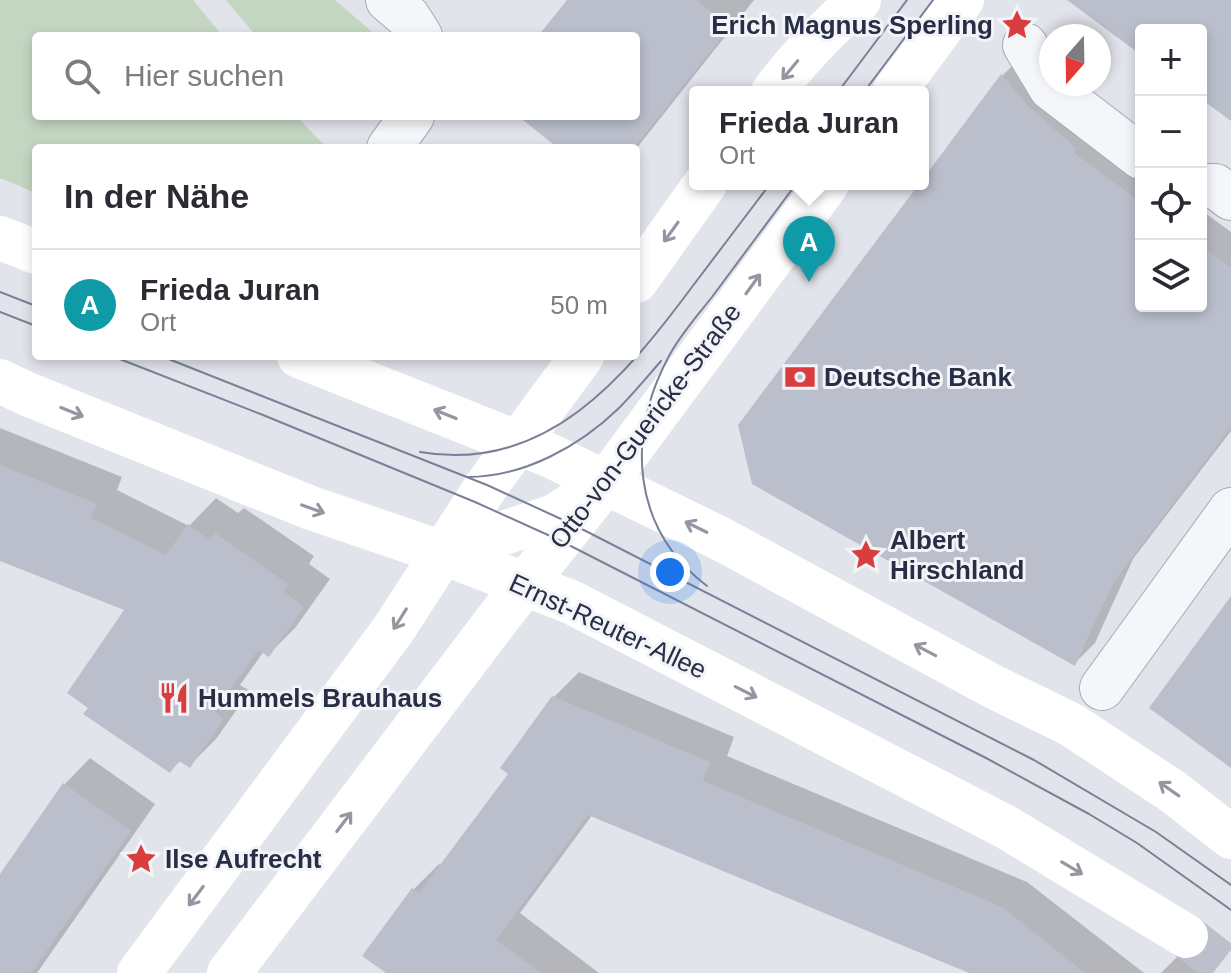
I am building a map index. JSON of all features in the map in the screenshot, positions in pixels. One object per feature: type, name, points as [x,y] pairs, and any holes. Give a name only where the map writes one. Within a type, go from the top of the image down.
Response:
[{"type":"main road","points":[[777,86],[818,38],[859,0]]},
{"type":"main road","points":[[898,86],[962,0]]},
{"type":"main road","points":[[640,275],[701,190]]},
{"type":"main road","name":"Otto-von-Guericke-Straße","points":[[229,973],[606,482],[823,190]]},
{"type":"main road","points":[[0,238],[32,250]]},
{"type":"main road","points":[[309,360],[518,442],[721,539],[994,687],[1070,724],[1172,791],[1231,837]]},
{"type":"main road","points":[[139,973],[393,630],[487,485],[579,360]]},
{"type":"main road","name":"Ernst-Reuter-Allee","points":[[0,381],[278,496],[443,553],[571,602],[1006,827],[1186,936]]},
{"type":"main road","points":[[443,553],[555,516],[606,482]]},
{"type":"street","points":[[388,0],[408,17],[417,32]]},
{"type":"street","points":[[1025,45],[1051,88],[1135,152]]},
{"type":"street","points":[[392,144],[409,120]]},
{"type":"street","points":[[1207,186],[1215,186],[1231,198]]},
{"type":"street","points":[[1102,688],[1231,510]]},
{"type":"green space","points":[[0,0],[193,0],[220,32],[32,32],[32,120],[300,120],[323,144],[32,144],[32,191],[0,178]]},
{"type":"green space","points":[[226,0],[335,0],[372,32],[253,32]]},
{"type":"building","points":[[567,0],[696,0],[730,27],[637,144],[553,144],[523,120],[640,120],[640,32],[541,32]]},
{"type":"building","points":[[1067,0],[1231,0],[1231,121],[1207,103],[1207,24],[1135,24],[1135,51],[1111,33],[1111,24],[1099,24]]},
{"type":"building","points":[[1001,74],[1028,106],[1077,149],[1074,153],[1135,198],[1135,312],[1207,312],[1207,250],[1231,268],[1231,427],[1113,583],[1075,666],[752,484],[738,425],[914,190],[929,190],[929,171]]},
{"type":"building","points":[[0,465],[97,504],[91,518],[166,555],[188,524],[210,540],[215,533],[288,584],[283,591],[304,607],[269,657],[258,650],[215,712],[224,719],[190,768],[179,761],[170,773],[83,714],[88,708],[67,693],[124,610],[0,561]]},
{"type":"building","points":[[1231,596],[1231,768],[1149,708]]},
{"type":"building","points":[[552,696],[710,762],[703,781],[1002,907],[1085,973],[969,973],[588,815],[496,940],[541,973],[386,973],[362,956],[412,888],[419,893],[508,774],[500,768]]},
{"type":"building","points":[[63,783],[131,831],[31,973],[0,973],[0,874]]},
{"type":"tunnel","points":[[1186,936],[1231,971]]},
{"type":"tram line","points":[[842,86],[907,0]]},
{"type":"tram line","points":[[868,86],[933,0]]},
{"type":"tram line","points":[[640,353],[765,190]]},
{"type":"tram line","points":[[707,586],[682,563],[663,537],[650,509],[643,479],[642,449],[646,418],[655,386],[678,341],[792,190]]},
{"type":"tram line","points":[[0,292],[32,304]]},
{"type":"tram line","points":[[0,312],[32,324]]},
{"type":"tram line","points":[[122,360],[475,502],[559,540],[986,758],[1089,814],[1137,843],[1231,910]]},
{"type":"tram line","points":[[171,360],[487,485],[572,524],[1034,760],[1156,832],[1231,885]]},
{"type":"tram line","points":[[420,452],[465,455],[506,448],[544,433],[578,412],[633,360]]},
{"type":"tram line","points":[[468,477],[510,472],[569,447],[619,408],[661,361]]},
{"type":"place","name":"Erich Magnus Sperling","points":[[1017,25]]},
{"type":"place","name":"Frieda Juran","points":[[809,282]]},
{"type":"place","name":"Deutsche Bank","points":[[800,377]]},
{"type":"place","name":"Albert Hirschland","points":[[866,555]]},
{"type":"place","name":"Hummels Brauhaus","points":[[174,698]]},
{"type":"place","name":"Ilse Aufrecht","points":[[141,859]]}]
